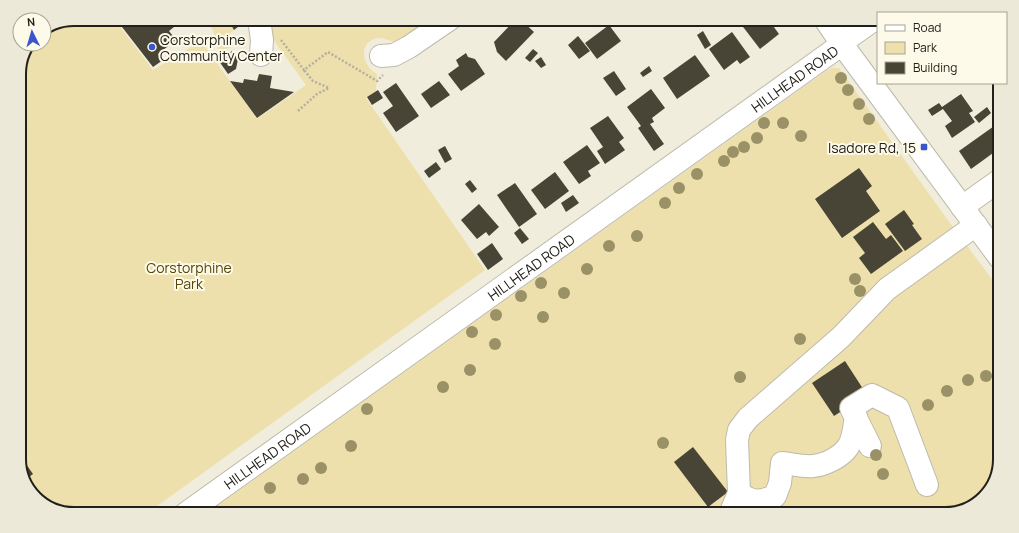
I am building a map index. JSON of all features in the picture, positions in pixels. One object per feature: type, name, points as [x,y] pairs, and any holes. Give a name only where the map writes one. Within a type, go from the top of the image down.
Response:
[{"type":"street","points":[[260,26],[262,40],[261,55]]},
{"type":"street","points":[[384,63],[440,26]]},
{"type":"street","points":[[830,26],[993,248]]},
{"type":"street","name":"HILLHEAD ROAD","points":[[195,507],[828,55],[841,43],[865,26]]},
{"type":"street","points":[[962,207],[993,185]]},
{"type":"street","points":[[733,507],[739,493],[737,440],[739,430],[748,418],[841,337],[887,289],[976,225]]},
{"type":"street","points":[[870,446],[851,408],[872,395],[898,408],[928,486]]},
{"type":"street","points":[[739,493],[748,500],[765,500],[775,496],[780,483],[782,463],[813,466],[837,457],[848,447],[856,417]]},
{"type":"path","points":[[264,26],[276,34],[313,81],[329,88],[313,98],[298,111]]},
{"type":"path","points":[[304,70],[328,52],[377,81],[384,63]]},
{"type":"green space","name":"Corstorphine Park","points":[[74,26],[123,26],[121,28],[153,70],[201,41],[257,119],[306,85],[269,34],[266,26],[422,26],[399,41],[396,42],[378,38],[369,42],[365,46],[364,56],[366,62],[372,71],[377,74],[376,91],[366,98],[485,270],[156,507],[68,507],[53,502],[42,495],[34,486],[26,462],[26,71],[32,52],[52,52],[52,32],[65,27]]},
{"type":"green space","points":[[210,26],[232,26],[234,30],[230,35],[234,44],[223,50],[218,49],[213,30]]},
{"type":"green space","points":[[832,68],[839,68],[993,281],[993,459],[988,480],[979,493],[969,501],[951,507],[216,507]]},
{"type":"building","name":"Corstorphine Community Center","points":[[175,26],[169,31],[176,40],[158,54],[163,60],[153,67],[122,27]]},
{"type":"building","points":[[232,26],[239,26],[234,30]]},
{"type":"building","points":[[509,26],[528,26],[534,32],[506,61],[497,52],[494,42]]},
{"type":"building","points":[[608,26],[610,26],[621,41],[597,59],[585,43]]},
{"type":"building","points":[[742,26],[773,26],[779,34],[760,49]]},
{"type":"building","points":[[703,31],[711,45],[705,49],[697,35]]},
{"type":"building","points":[[732,32],[750,57],[740,64],[737,60],[724,70],[709,49]]},
{"type":"building","points":[[578,36],[590,51],[579,59],[568,45]]},
{"type":"building","points":[[533,49],[538,53],[530,62],[525,58]]},
{"type":"building","points":[[232,51],[238,59],[236,69],[228,74],[219,61]]},
{"type":"building","points":[[466,53],[468,57],[475,59],[485,74],[461,91],[448,74],[459,66],[456,60]]},
{"type":"building","points":[[695,55],[710,76],[677,99],[663,78]]},
{"type":"building","points":[[541,57],[546,65],[541,68],[535,61]]},
{"type":"building","points":[[649,66],[652,71],[643,77],[640,73]]},
{"type":"building","points":[[614,71],[626,89],[616,96],[603,78]]},
{"type":"building","points":[[259,74],[272,76],[270,88],[294,92],[257,118],[230,81],[243,83],[244,79],[257,81]]},
{"type":"building","points":[[439,81],[450,95],[431,108],[421,94]]},
{"type":"building","points":[[396,83],[419,116],[396,132],[383,113],[393,106],[383,92]]},
{"type":"building","points":[[651,89],[665,108],[652,118],[654,122],[650,124],[664,144],[654,151],[638,128],[641,126],[627,107]]},
{"type":"building","points":[[378,90],[383,98],[372,105],[367,97]]},
{"type":"building","points":[[961,94],[973,111],[969,113],[975,122],[952,138],[945,126],[952,121],[943,109],[932,116],[928,110],[939,103],[942,107]]},
{"type":"building","points":[[987,107],[991,113],[979,123],[974,117]]},
{"type":"building","points":[[608,116],[624,138],[619,142],[625,150],[605,164],[597,151],[603,147],[590,128]]},
{"type":"building","points":[[993,127],[993,153],[971,169],[959,151]]},
{"type":"building","points":[[587,145],[600,163],[588,171],[591,176],[579,184],[563,162]]},
{"type":"building","points":[[445,146],[452,159],[445,163],[438,150]]},
{"type":"building","points":[[436,162],[441,169],[429,178],[424,171]]},
{"type":"building","points":[[859,168],[872,186],[866,191],[880,211],[842,238],[815,199]]},
{"type":"building","points":[[555,172],[569,191],[545,209],[531,190]]},
{"type":"building","points":[[470,180],[477,189],[472,193],[465,184]]},
{"type":"building","points":[[515,183],[537,214],[519,227],[497,195]]},
{"type":"building","points":[[573,195],[579,203],[566,212],[561,203]]},
{"type":"building","points":[[479,204],[499,227],[489,236],[486,232],[477,239],[461,220]]},
{"type":"building","points":[[904,210],[922,239],[905,251],[885,224]]},
{"type":"building","points":[[873,222],[886,239],[891,235],[903,251],[871,274],[859,258],[865,253],[853,237]]},
{"type":"building","points":[[520,228],[529,239],[522,244],[514,233]]},
{"type":"building","points":[[492,243],[503,259],[488,270],[477,254]]},
{"type":"building","points":[[845,361],[867,395],[834,416],[812,383]]},
{"type":"building","points":[[693,447],[728,492],[708,507],[674,462]]},
{"type":"building","points":[[26,465],[33,474],[30,476]]},
{"type":"place","name":"Corstorphine Community Center","points":[[152,47]]},
{"type":"place","name":"Isadore Rd, 15","points":[[924,147]]}]
